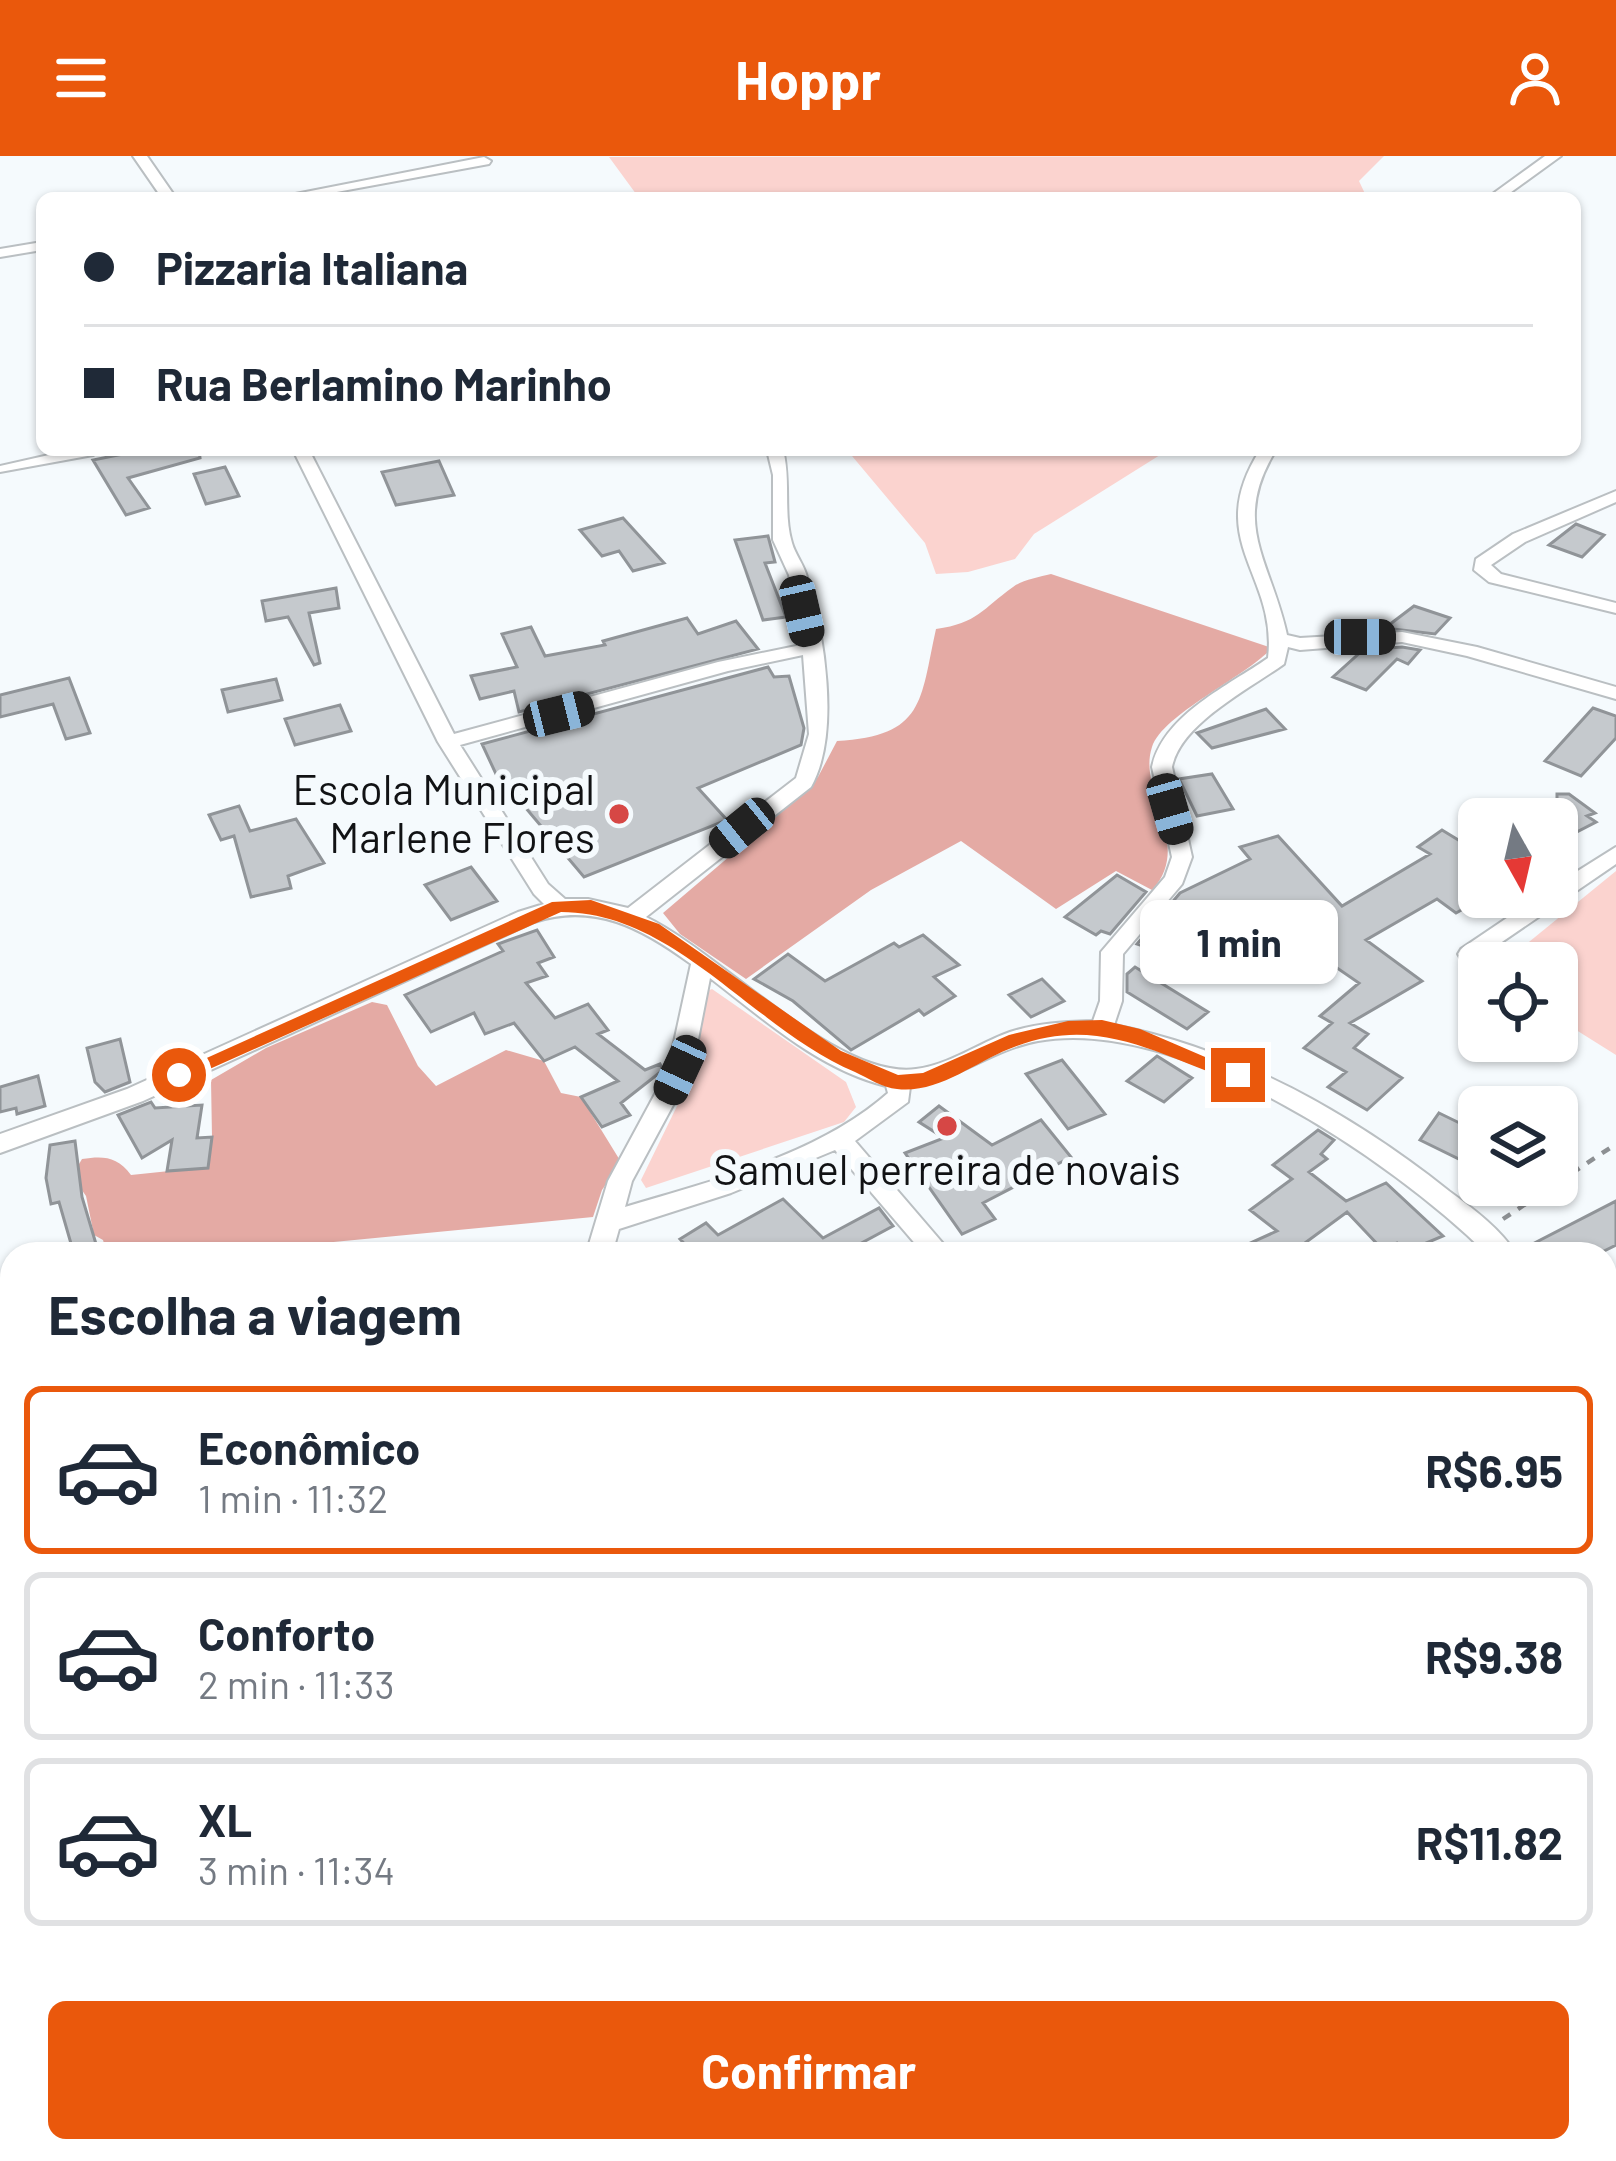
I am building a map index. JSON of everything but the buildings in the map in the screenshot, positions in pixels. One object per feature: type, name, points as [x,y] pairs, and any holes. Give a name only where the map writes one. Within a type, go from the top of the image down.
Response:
[{"type":"street","points":[[140,156],[165,192]]},
{"type":"street","points":[[1503,192],[1554,156]]},
{"type":"street","points":[[315,192],[484,161]]},
{"type":"street","points":[[0,253],[36,246]]},
{"type":"street","points":[[6,469],[66,456]]},
{"type":"street","points":[[304,456],[448,742],[541,890],[559,906]]},
{"type":"street","points":[[630,918],[804,782],[817,761],[821,741],[811,648],[798,575],[782,540],[776,456]]},
{"type":"street","points":[[1102,1027],[1112,1001],[1112,952],[1175,879],[1182,857],[1162,767],[1165,752],[1184,726],[1277,660],[1278,639],[1260,565],[1242,518],[1244,487],[1264,456]]},
{"type":"street","points":[[1616,496],[1520,538],[1482,563],[1483,570],[1496,578],[1616,608]]},
{"type":"street","points":[[1278,639],[1300,644],[1402,637],[1470,651],[1616,693]]},
{"type":"street","points":[[448,742],[725,666],[811,648]]},
{"type":"street","points":[[1578,880],[1616,854]]},
{"type":"street","points":[[0,1144],[135,1095],[526,917],[559,906],[591,906],[652,928],[834,1056],[897,1082],[926,1080],[1039,1032],[1102,1027],[1184,1051],[1322,1119],[1415,1175],[1493,1242]]},
{"type":"street","points":[[1487,942],[1522,918]]},
{"type":"street","points":[[604,1242],[620,1181],[680,1070],[702,964]]},
{"type":"street","points":[[612,1221],[802,1155],[889,1110],[901,1096],[897,1082]]},
{"type":"street","points":[[837,1136],[929,1242]]},
{"type":"path","points":[[1578,1169],[1616,1144]]},
{"type":"path","points":[[1484,1232],[1523,1206]]},
{"type":"shaded area","points":[[1384,156],[1359,181],[1364,192],[635,192],[609,157]]},
{"type":"shaded area","points":[[852,456],[1158,456],[1034,534],[1015,559],[968,572],[936,574],[925,543]]},
{"type":"shaded area","points":[[1051,574],[1272,648],[1171,722],[1152,747],[1149,764],[1168,855],[1152,890],[1116,871],[1056,909],[961,841],[871,890],[746,979],[680,934],[663,913],[792,803],[818,777],[837,741],[887,732],[914,710],[936,629],[971,619],[1017,585]]},
{"type":"shaded area","points":[[1616,871],[1616,1055],[1578,1031],[1578,942],[1529,942],[1558,918],[1578,918],[1578,902]]},
{"type":"shaded area","points":[[712,989],[846,1082],[856,1107],[844,1122],[646,1188],[641,1180],[678,1104],[694,1054],[705,992]]},
{"type":"shaded area","points":[[372,1002],[387,1005],[418,1066],[436,1086],[506,1050],[544,1061],[561,1093],[581,1097],[621,1162],[602,1190],[593,1217],[334,1242],[104,1242],[94,1235],[86,1196],[72,1176],[82,1159],[109,1159],[131,1175],[208,1167],[211,1080],[266,1048]]},
{"type":"place","name":"Escola Municipal Marlene Flores","points":[[619,814]]},
{"type":"place","name":"Samuel perreira de novais","points":[[947,1126]]},
{"type":"route","points":[[179,1075],[559,906],[591,906],[652,928],[834,1056],[897,1082],[926,1080],[1039,1032],[1102,1027],[1162,1042],[1238,1075]]}]
